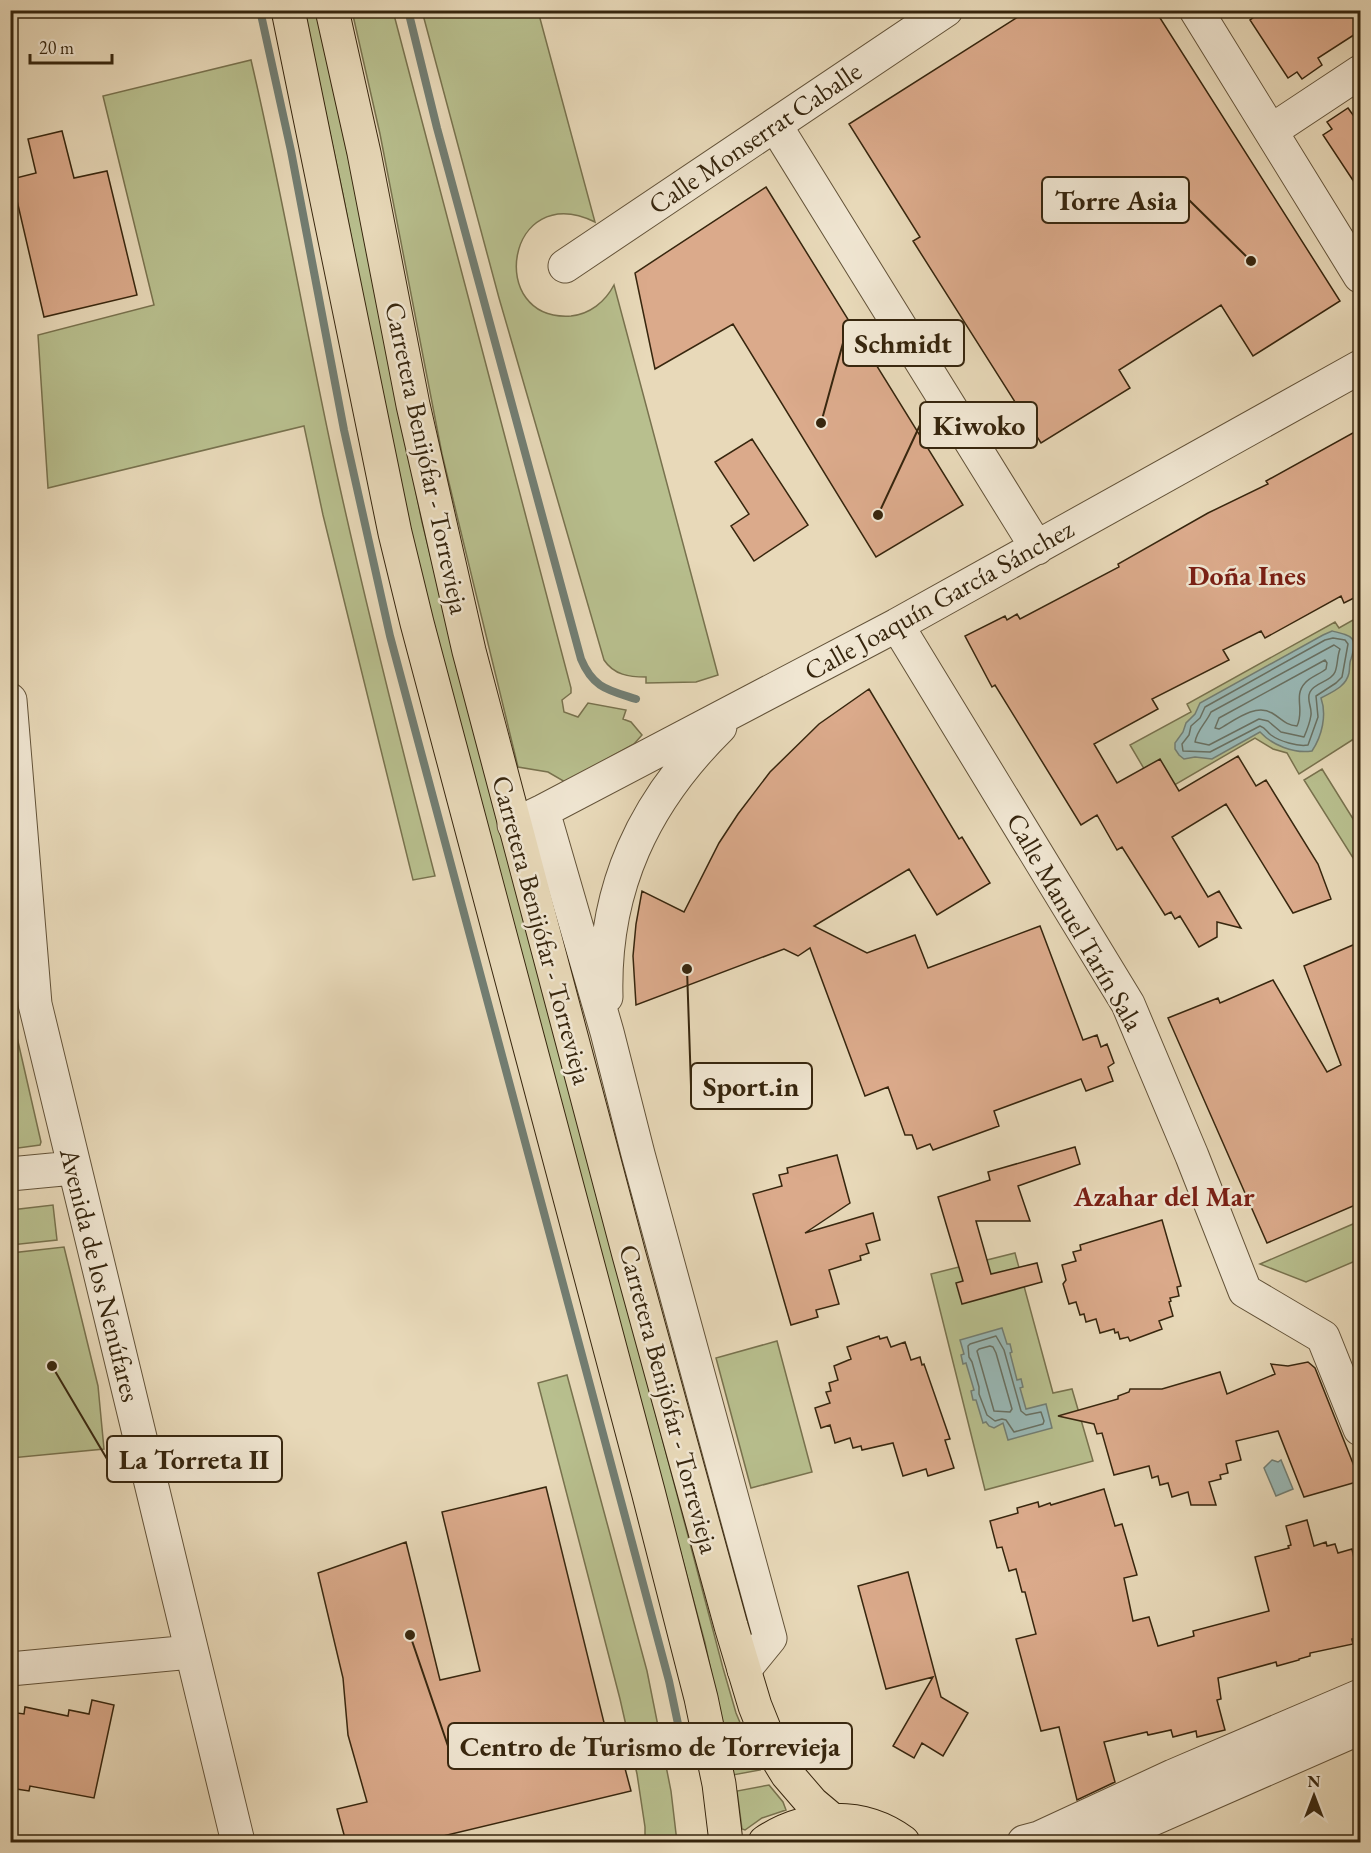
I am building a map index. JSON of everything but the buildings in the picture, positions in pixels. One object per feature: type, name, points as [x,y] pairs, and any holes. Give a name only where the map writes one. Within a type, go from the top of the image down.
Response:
[{"type":"main road","name":"Carretera Benijófar - Torrevieja","points":[[288,10],[393,521],[417,623],[674,1594],[717,1773],[726,1842]]},
{"type":"main road","name":"Carretera Benijófar - Torrevieja","points":[[332,10],[364,153],[413,405],[469,651],[629,1255],[744,1670],[763,1730],[772,1752],[793,1781],[831,1820]]},
{"type":"main road","points":[[765,1842],[780,1832],[805,1823],[831,1820],[857,1822],[891,1834],[903,1842]]},
{"type":"street","name":"Calle Monserrat Caballe","points":[[565,266],[946,10]]},
{"type":"street","points":[[1202,13],[1271,131],[1352,242],[1360,276]]},
{"type":"street","points":[[1271,131],[1360,72]]},
{"type":"street","points":[[775,125],[1036,548]]},
{"type":"street","name":"Calle Joaquín García Sánchez","points":[[514,825],[543,812],[897,625],[1360,367]]},
{"type":"street","name":"Calle Manuel Tarín Sala","points":[[897,625],[1128,1004],[1192,1156],[1245,1291],[1323,1337],[1360,1429]]},
{"type":"street","name":"Avenida de los Nenúfares","points":[[10,700],[23,1006],[73,1168],[238,1842]]},
{"type":"street","points":[[608,1032],[606,987],[613,909],[633,848],[655,806],[678,773],[706,741],[741,707]]},
{"type":"street","points":[[543,812],[608,1032],[638,1154],[770,1638],[744,1670]]},
{"type":"street","points":[[10,1174],[73,1168]]},
{"type":"street","points":[[10,1669],[191,1652]]},
{"type":"street","points":[[1024,1842],[1039,1838],[1173,1776],[1360,1696]]},
{"type":"street","points":[[1100,1842],[1360,1728]]},
{"type":"green space","points":[[304,11],[316,11],[353,178],[422,522],[467,701],[723,1668],[736,1713],[760,1770],[733,1775],[705,1643],[467,761],[396,470],[343,195]]},
{"type":"green space","points":[[352,11],[393,11],[571,688],[571,693],[562,700],[564,712],[578,717],[588,703],[626,710],[623,719],[631,722],[642,735],[634,744],[565,782],[548,772],[518,767],[442,454],[380,134]]},
{"type":"green space","points":[[422,11],[538,11],[595,222],[565,214],[542,219],[526,234],[517,255],[517,278],[526,298],[544,312],[571,316],[584,313],[596,306],[614,285],[718,675],[696,682],[646,683],[646,677],[617,672],[604,660],[499,298]]},
{"type":"green space","points":[[251,60],[347,521],[435,876],[413,880],[323,515],[304,426],[48,488],[38,335],[154,305],[103,96]]},
{"type":"green space","points":[[1360,616],[1360,658],[1357,660],[1360,665],[1360,735],[1299,774],[1287,753],[1273,749],[1255,738],[1159,794],[1130,745],[1191,712],[1187,704],[1335,622],[1339,628]]},
{"type":"green space","points":[[1322,769],[1360,830],[1360,869],[1304,780]]},
{"type":"green space","points":[[11,1022],[14,1024],[41,1142],[40,1145],[11,1149]]},
{"type":"green space","points":[[53,1205],[57,1240],[11,1245],[11,1210]]},
{"type":"green space","points":[[1360,1221],[1360,1259],[1306,1282],[1260,1264]]},
{"type":"green space","points":[[64,1247],[98,1386],[104,1449],[11,1458],[11,1253]]},
{"type":"green space","points":[[1015,1253],[1053,1393],[1072,1389],[1093,1461],[985,1490],[931,1274]]},
{"type":"green space","points":[[777,1341],[812,1472],[751,1488],[716,1358]]},
{"type":"green space","points":[[567,1375],[647,1671],[671,1791],[677,1842],[645,1842],[637,1774],[620,1699],[538,1383]]},
{"type":"green space","points":[[769,1785],[783,1802],[786,1810],[762,1818],[745,1830],[742,1829],[737,1791]]},
{"type":"water","points":[[1332,631],[1345,634],[1352,639],[1353,652],[1345,682],[1338,689],[1321,698],[1324,711],[1322,725],[1312,751],[1284,748],[1260,732],[1212,759],[1195,757],[1184,759],[1179,755],[1175,749],[1175,743],[1200,703]]},
{"type":"water","points":[[1002,1328],[1007,1344],[1010,1344],[1017,1380],[1021,1379],[1023,1387],[1020,1388],[1026,1409],[1046,1404],[1052,1428],[1008,1440],[1003,1423],[994,1428],[986,1422],[983,1423],[976,1400],[973,1400],[971,1391],[974,1390],[966,1363],[963,1364],[961,1355],[964,1354],[960,1340]]},
{"type":"water","points":[[1272,1460],[1278,1462],[1281,1460],[1293,1489],[1276,1496],[1264,1468]]},
{"type":"waterway","points":[[260,10],[291,151],[344,430],[390,636],[669,1681],[686,1762]]},
{"type":"waterway","points":[[408,10],[437,128],[581,659],[596,682],[609,690],[636,699]]},
{"type":"place","name":"Torre Asia","points":[[1251,261]]},
{"type":"place","name":"Schmidt","points":[[821,423]]},
{"type":"place","name":"Kiwoko","points":[[878,515]]},
{"type":"place","name":"Sport.in","points":[[687,969]]},
{"type":"place","name":"La Torreta II","points":[[52,1366]]},
{"type":"place","name":"Centro de Turismo de Torrevieja","points":[[410,1635]]},
{"type":"district","name":"Doña Ines","points":[[1247,575]]},
{"type":"district","name":"Azahar del Mar","points":[[1164,1196]]}]
